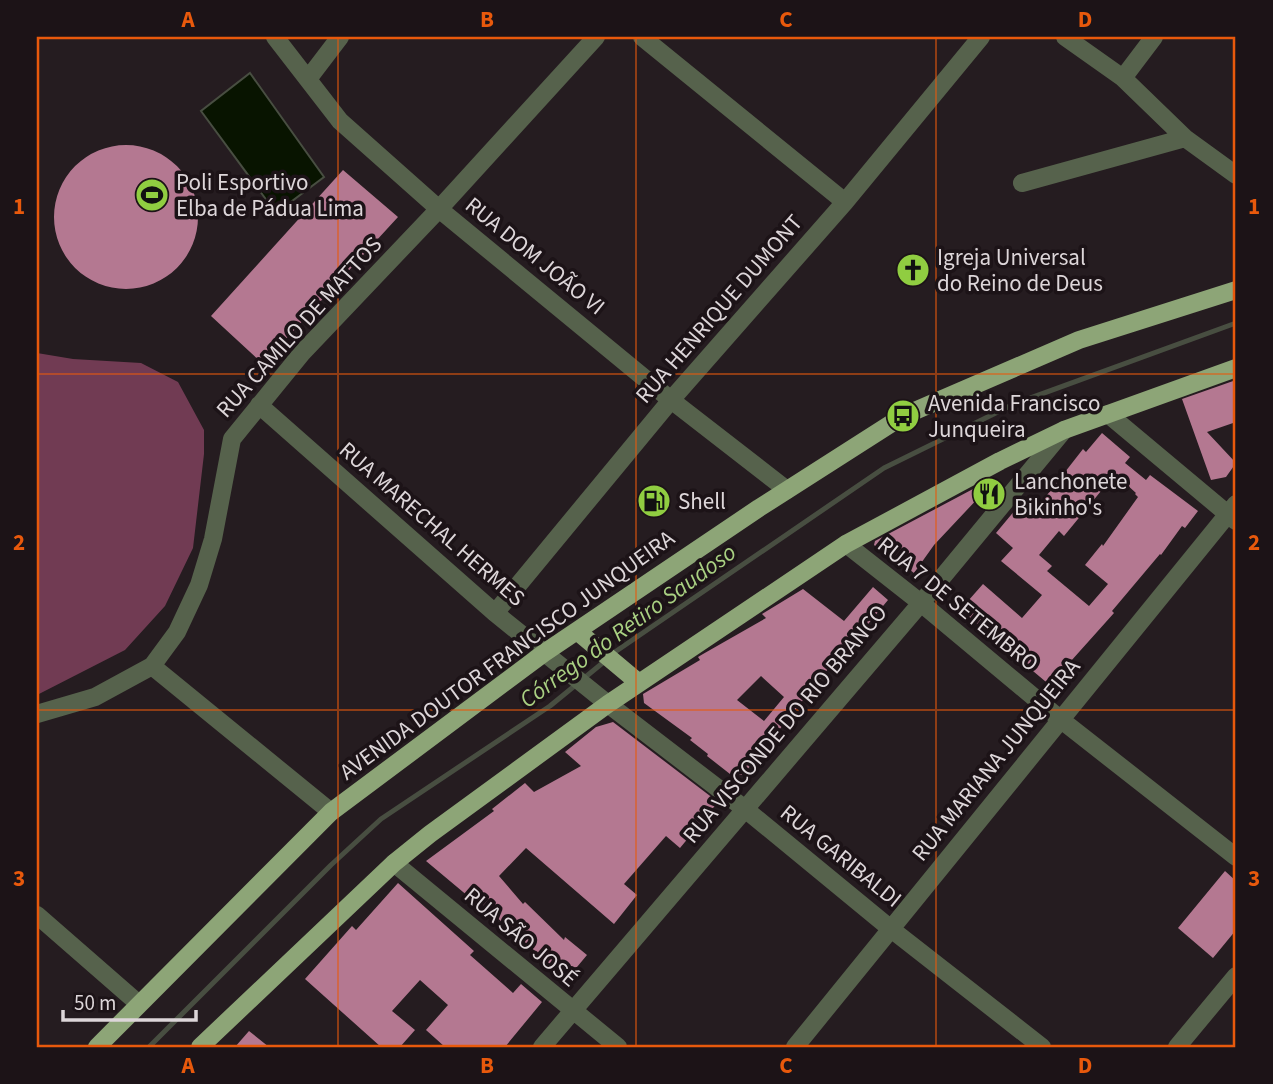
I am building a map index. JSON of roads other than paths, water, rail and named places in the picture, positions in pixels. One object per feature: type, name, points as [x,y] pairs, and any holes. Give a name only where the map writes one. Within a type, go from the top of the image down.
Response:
[{"type":"main road","name":"AVENIDA DOUTOR FRANCISCO JUNQUEIRA","points":[[97,1047],[331,812],[544,653],[584,636],[787,489],[904,416],[1079,340],[1236,290]]},
{"type":"main road","points":[[200,1047],[394,863],[608,704],[846,544],[1000,461],[1064,430],[1236,368]]},
{"type":"main road","points":[[584,636],[639,683]]},
{"type":"street","name":"RUA DOM JOÃO VI","points":[[275,37],[340,121],[439,209],[671,400],[787,489]]},
{"type":"street","points":[[308,79],[340,37]]},
{"type":"street","name":"RUA CAMILO DE MATTOS","points":[[37,714],[95,697],[152,666],[177,632],[199,585],[213,539],[232,439],[302,353],[439,209],[596,37]]},
{"type":"street","points":[[642,37],[845,202]]},
{"type":"street","name":"RUA HENRIQUE DUMONT","points":[[495,613],[671,400],[845,202],[981,37]]},
{"type":"street","points":[[1065,37],[1123,78],[1185,138],[1236,175]]},
{"type":"street","points":[[1123,78],[1154,37]]},
{"type":"street","points":[[1022,183],[1185,138]]},
{"type":"street","name":"RUA MARECHAL HERMES","points":[[259,405],[495,613],[608,704]]},
{"type":"street","points":[[1108,414],[1233,513]]},
{"type":"street","name":"RUA VISCONDE DO RIO BRANCO","points":[[542,1047],[1064,430]]},
{"type":"street","name":"RUA MARIANA JUNQUEIRA","points":[[795,1047],[1060,719],[1233,513]]},
{"type":"street","name":"RUA 7 DE SETEMBRO","points":[[846,544],[1060,719],[1236,857]]},
{"type":"street","points":[[152,666],[331,812]]},
{"type":"street","name":"RUA GARIBALDI","points":[[608,704],[745,809],[891,929],[1042,1047]]},
{"type":"street","name":"RUA SÃO JOSÉ","points":[[394,863],[618,1047]]},
{"type":"street","points":[[37,915],[139,1004]]},
{"type":"street","points":[[1177,1047],[1236,976]]},
{"type":"waterway","name":"Córrego do Retiro Saudoso","points":[[612,654],[884,468],[1014,404],[1236,323]]},
{"type":"waterway","name":"Córrego do Retiro Saudoso","points":[[149,1047],[331,865],[381,819],[550,706],[605,661]]},
{"type":"place","name":"Poli Esportivo Elba de Pádua Lima","points":[[152,195]]},
{"type":"place","name":"Igreja Universal do Reino de Deus","points":[[913,270]]},
{"type":"place","name":"Avenida Francisco Junqueira","points":[[903,416]]},
{"type":"place","name":"Lanchonete Bikinho's","points":[[989,494]]},
{"type":"place","name":"Shell","points":[[654,501]]}]
